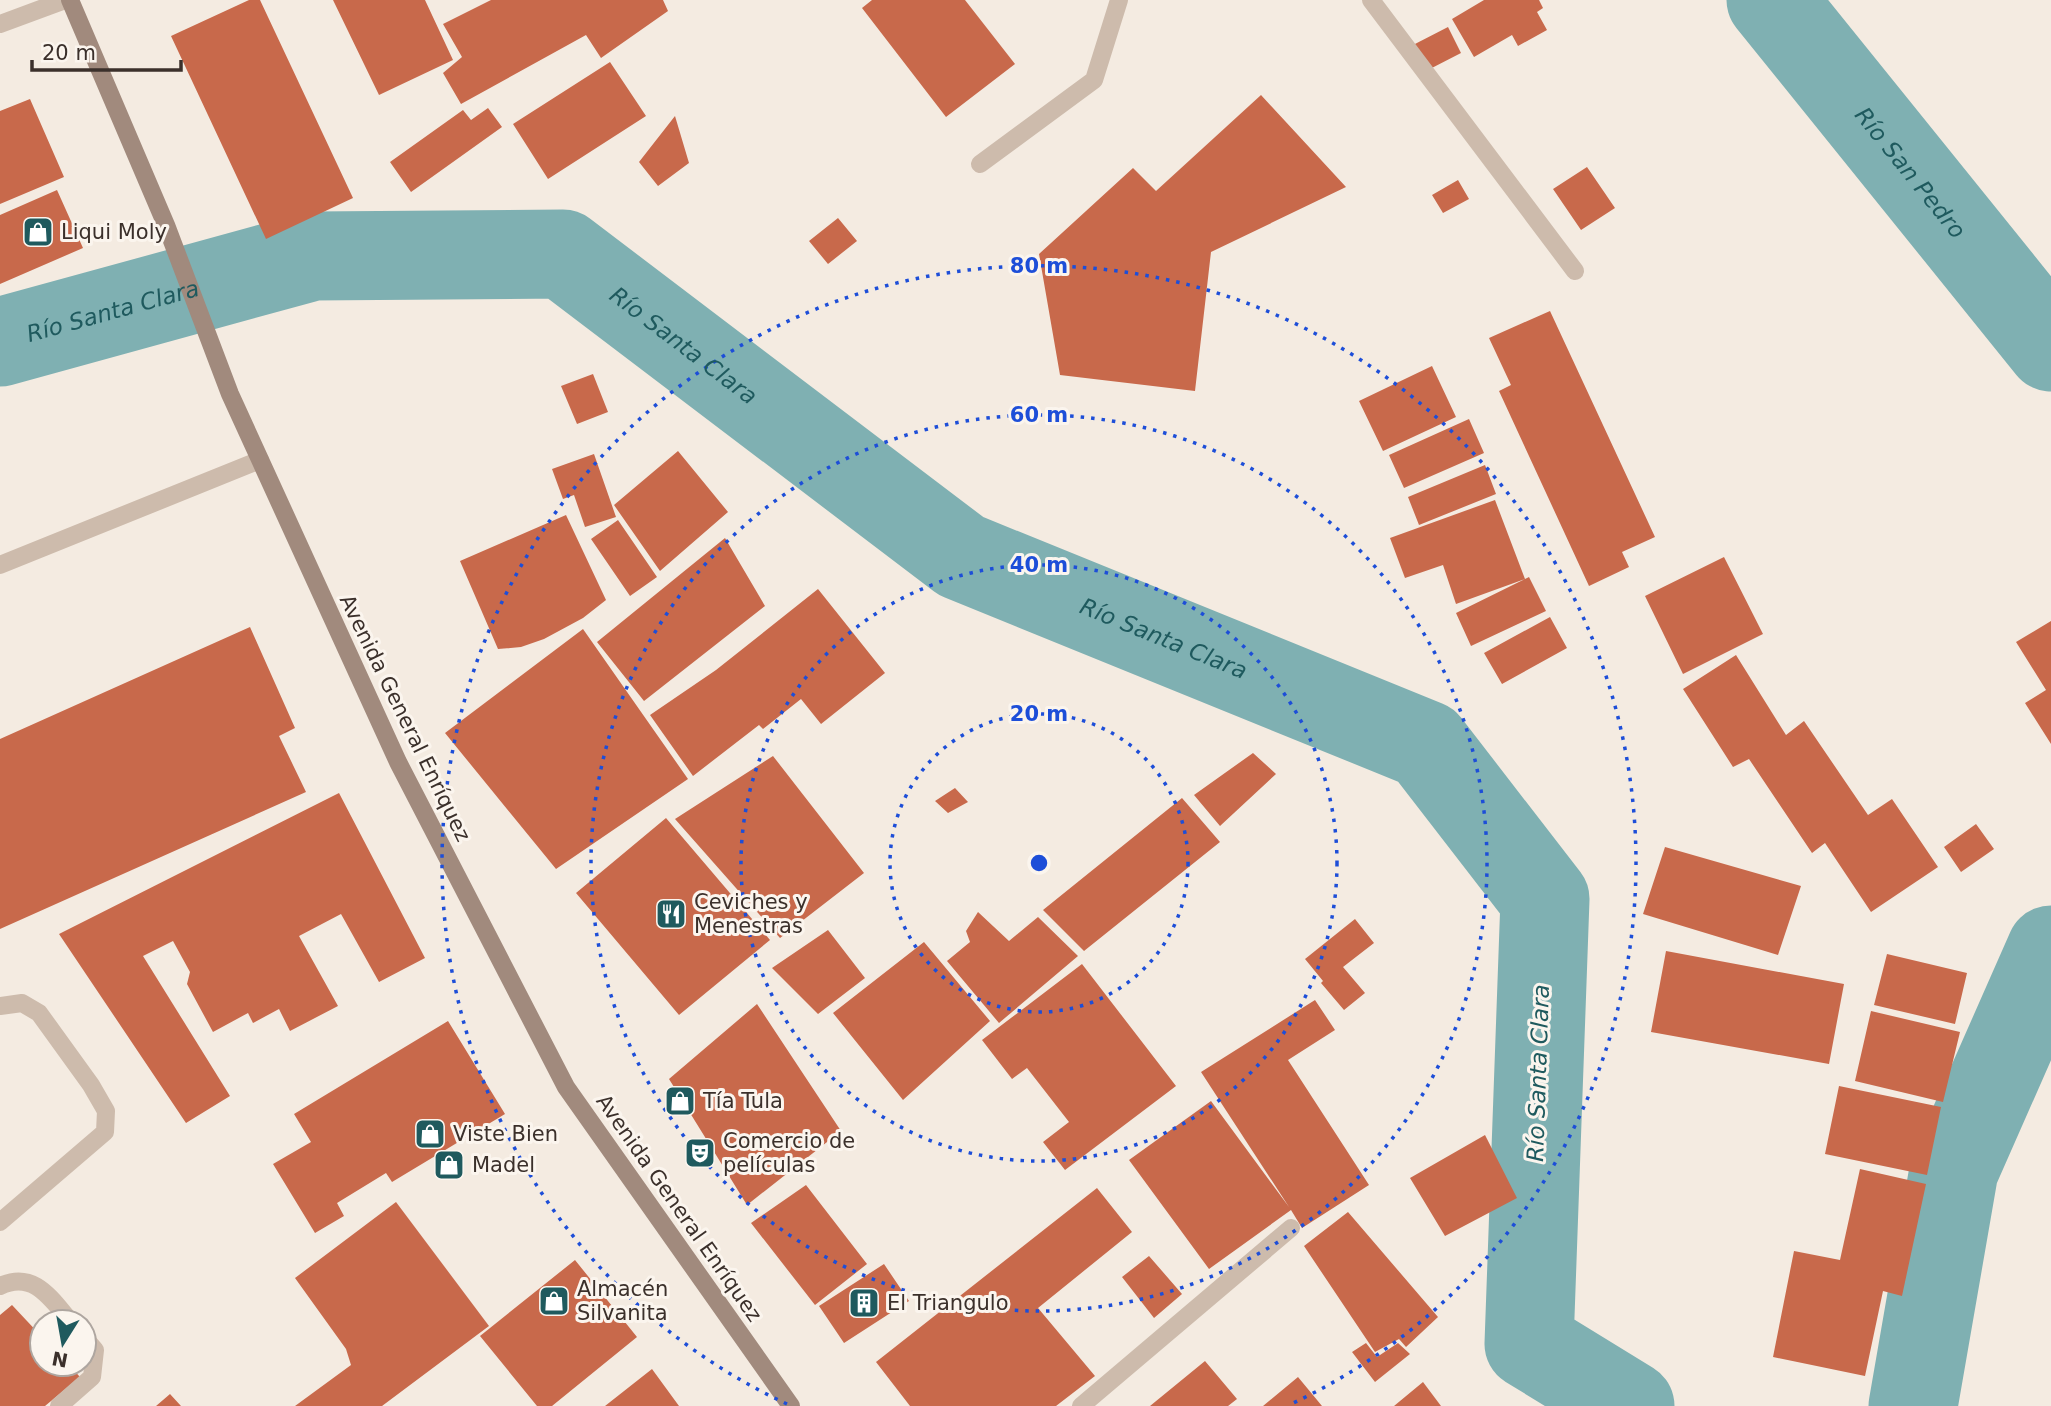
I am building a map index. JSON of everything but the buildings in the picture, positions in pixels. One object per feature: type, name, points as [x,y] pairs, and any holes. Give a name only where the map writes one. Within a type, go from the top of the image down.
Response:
[{"type":"main road","name":"Avenida General Enríquez","points":[[67,0],[166,225],[230,394],[398,762],[566,1087],[791,1406]]},
{"type":"street","points":[[0,24],[67,0]]},
{"type":"street","points":[[980,164],[1094,80],[1119,0]]},
{"type":"street","points":[[1371,0],[1575,271]]},
{"type":"street","points":[[0,565],[260,460]]},
{"type":"street","points":[[0,1006],[22,1003],[39,1013],[106,1111],[105,1132],[0,1222]]},
{"type":"street","points":[[1081,1406],[1291,1228]]},
{"type":"street","points":[[0,1286],[13,1280],[41,1287],[59,1308]]},
{"type":"street","points":[[59,1406],[91,1378]]},
{"type":"waterway","name":"Río San Pedro","points":[[1771,0],[2051,347]]},
{"type":"waterway","name":"Río Santa Clara","points":[[0,342],[313,256],[563,254],[961,556],[1426,745],[1545,899],[1529,1344],[1630,1406]]},
{"type":"waterway","name":"Río Santa Clara","points":[[1913,1406],[1954,1170],[2051,950]]},
{"type":"place","name":"Liqui Moly","points":[[38,232]]},
{"type":"place","name":"Ceviches y Menestras","points":[[671,914]]},
{"type":"place","name":"Tía Tula","points":[[680,1101]]},
{"type":"place","name":"Viste Bien","points":[[430,1134]]},
{"type":"place","name":"Comercio de películas","points":[[700,1153]]},
{"type":"place","name":"Madel","points":[[449,1165]]},
{"type":"place","name":"Almacén Silvanita","points":[[554,1301]]},
{"type":"place","name":"El Triangulo","points":[[864,1303]]}]
